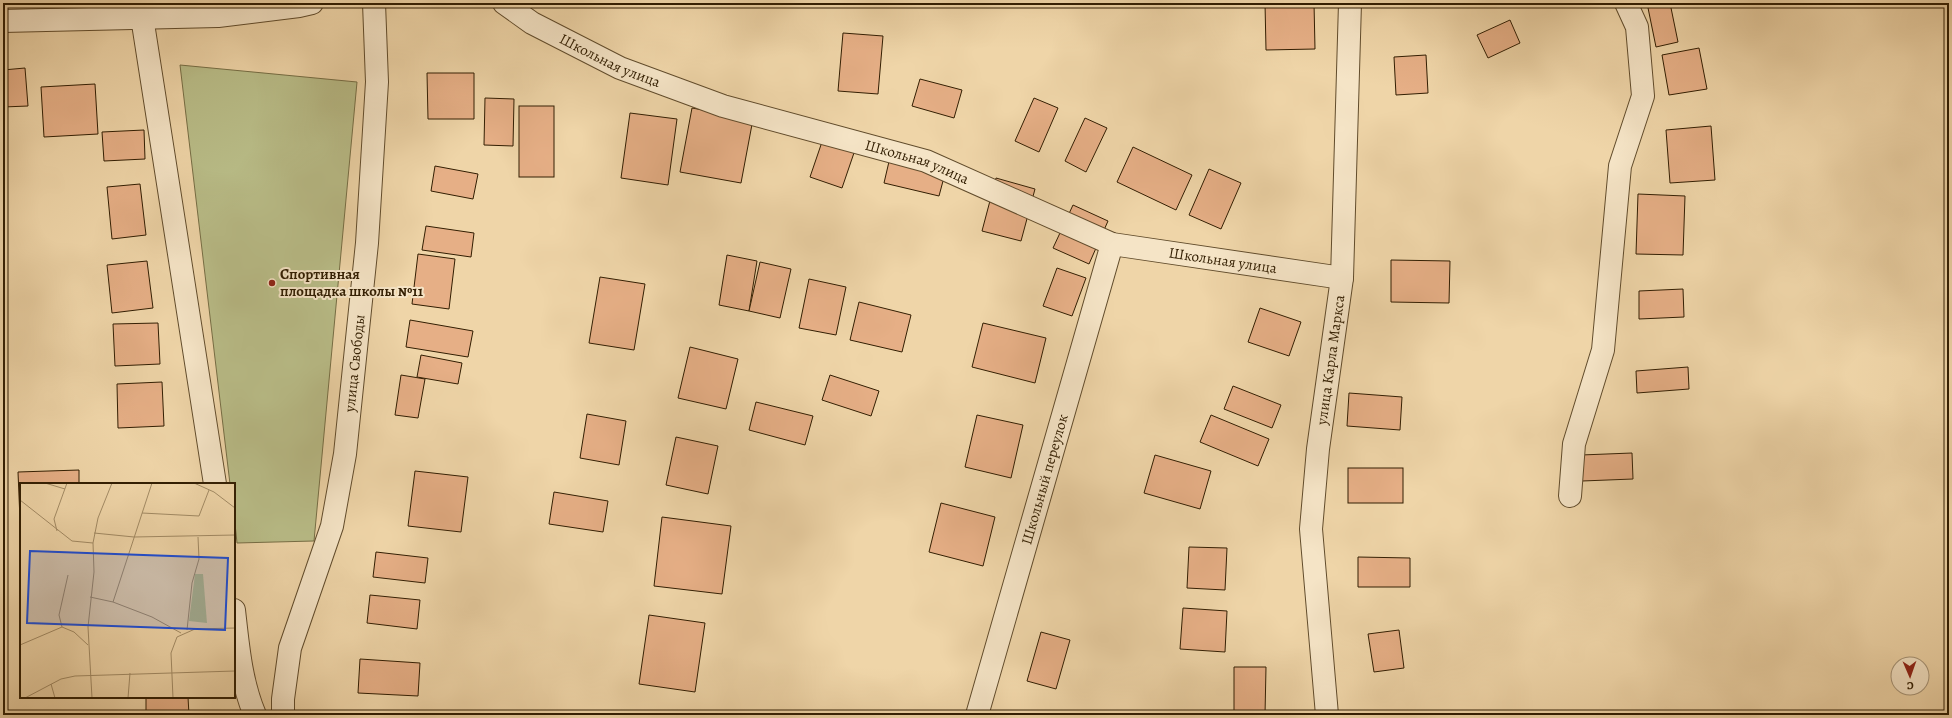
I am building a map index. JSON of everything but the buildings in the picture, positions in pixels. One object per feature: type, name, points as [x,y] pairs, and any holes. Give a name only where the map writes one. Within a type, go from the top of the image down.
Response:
[{"type":"street","points":[[3,21],[218,16],[312,3]]},
{"type":"street","name":"улица Свободы","points":[[283,715],[282,699],[290,648],[332,526],[345,454],[366,243],[377,90],[374,3]]},
{"type":"street","name":"Школьная улица","points":[[504,3],[532,23],[620,68],[723,106],[926,161],[1112,244],[1342,278]]},
{"type":"street","name":"улица Карла Маркса","points":[[1327,715],[1311,529],[1318,449],[1342,278],[1350,3]]},
{"type":"street","points":[[1570,496],[1574,444],[1603,350],[1620,166],[1643,96],[1637,27],[1626,3]]},
{"type":"street","points":[[142,17],[216,483]]},
{"type":"street","name":"Школьный переулок","points":[[977,715],[1112,244]]},
{"type":"street","points":[[235,618],[241,666],[251,704],[256,715]]},
{"type":"green space","name":"Спортивная площадка школы №11","points":[[180,65],[357,82],[314,541],[237,543],[235,524],[235,483],[230,483]]},
{"type":"place","name":"Спортивная площадка школы №11","points":[[272,283]]}]
